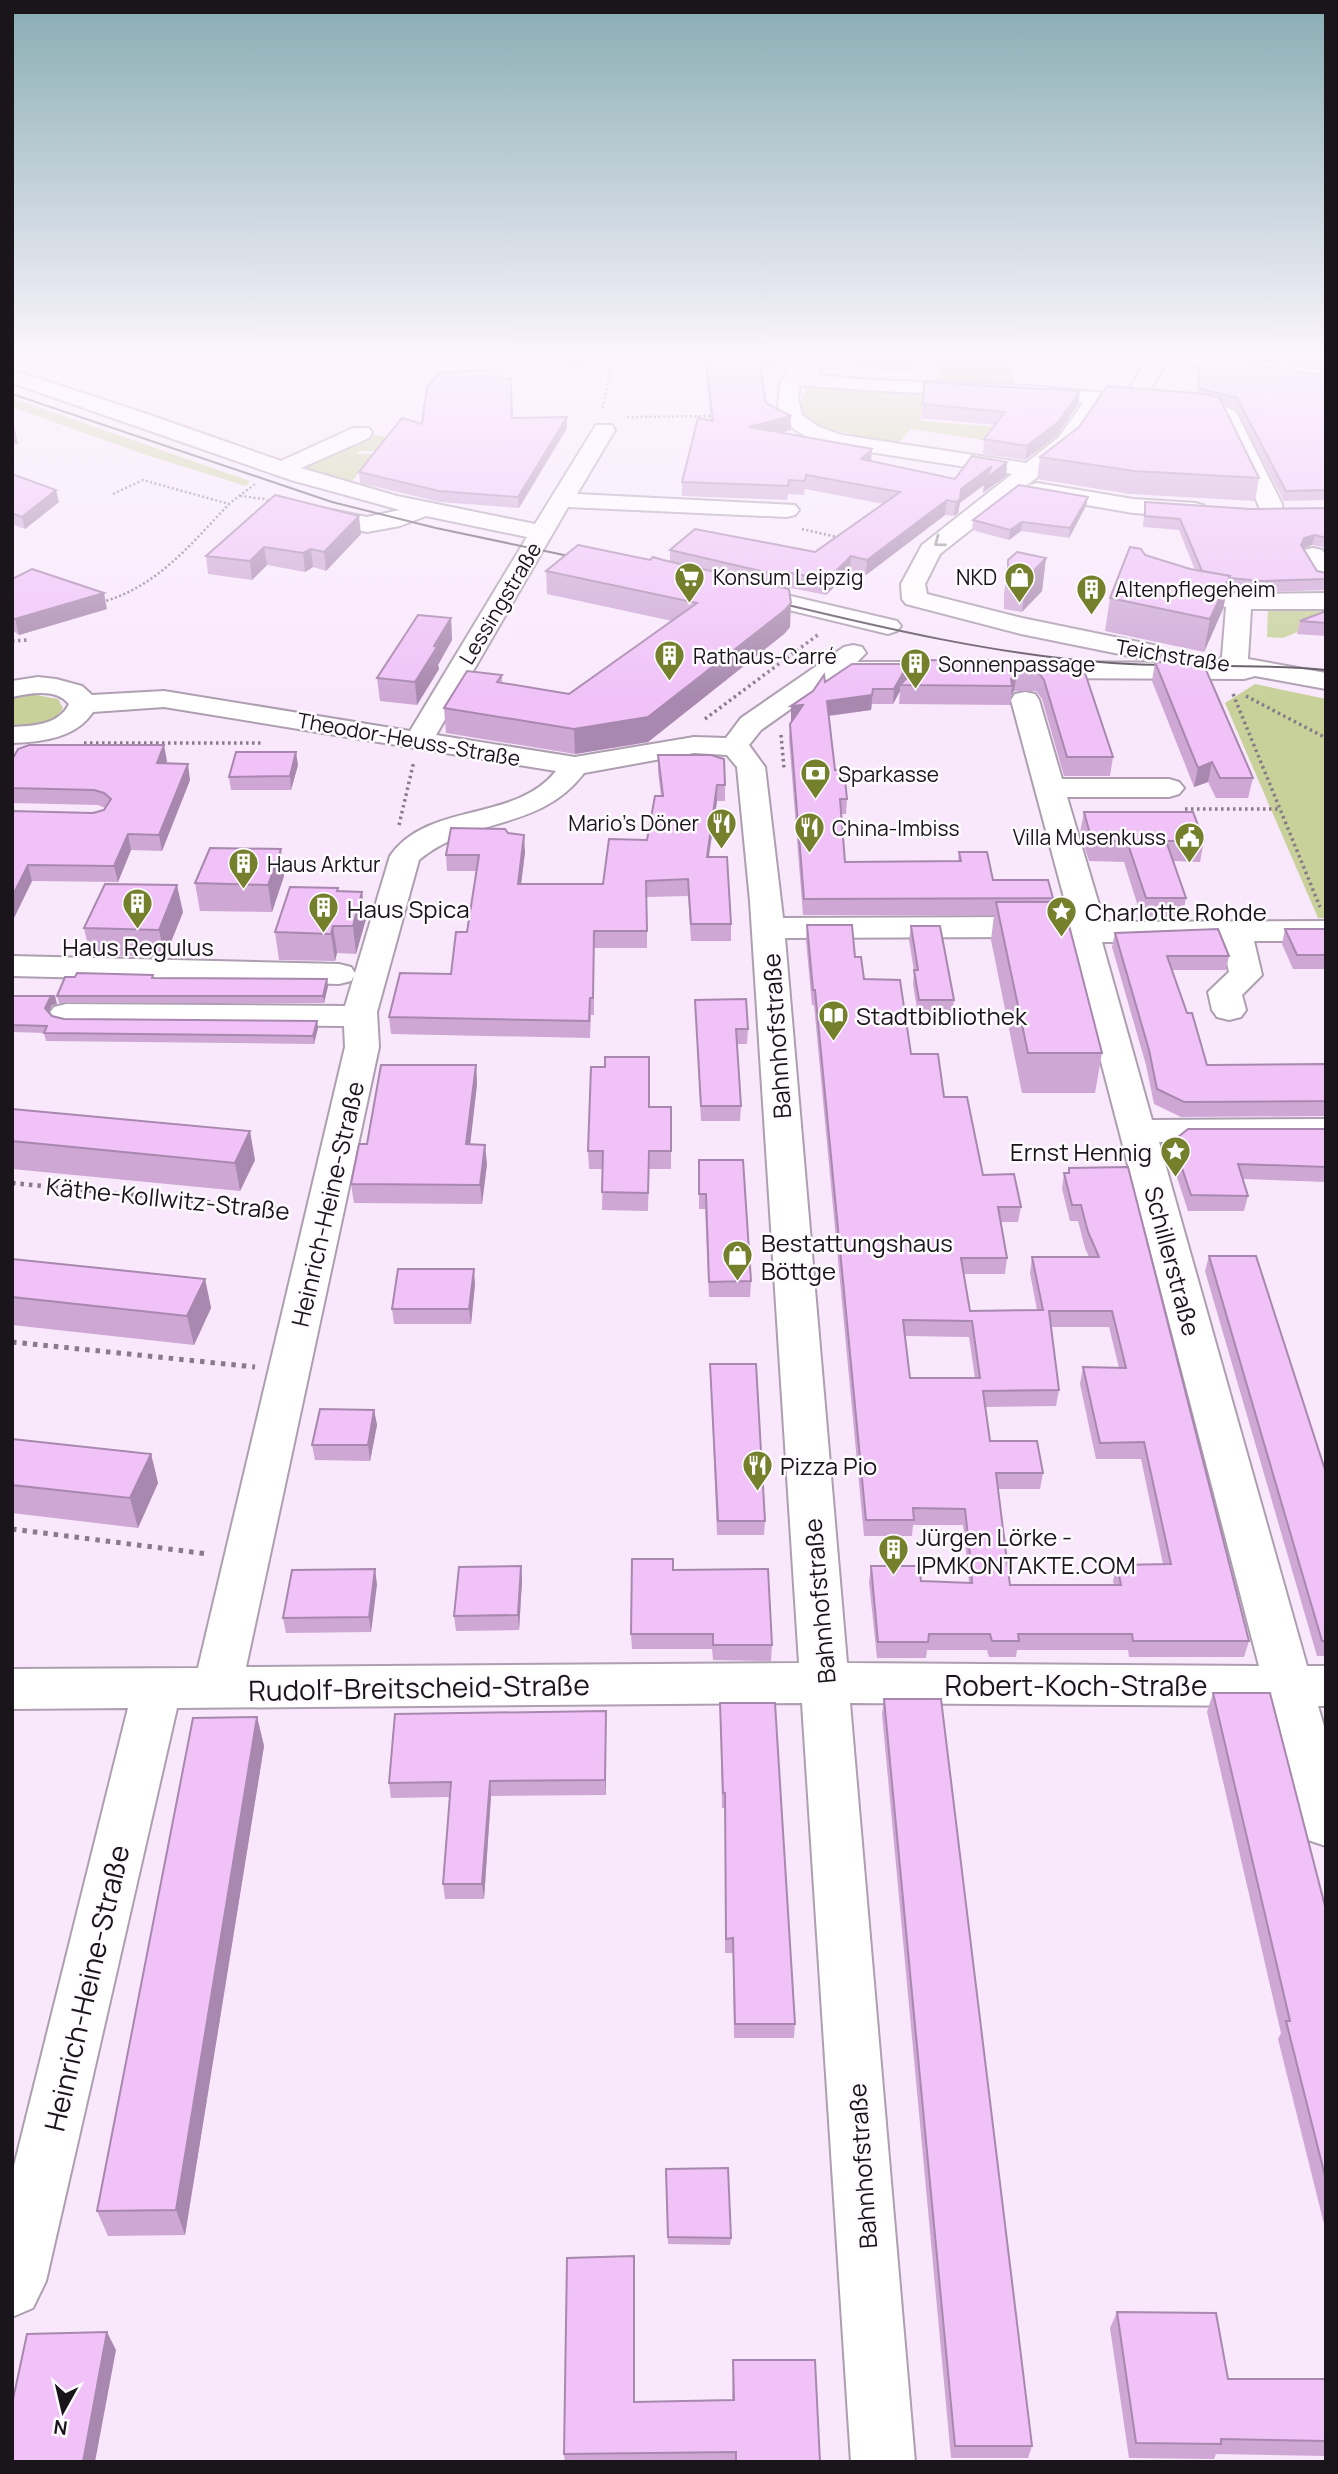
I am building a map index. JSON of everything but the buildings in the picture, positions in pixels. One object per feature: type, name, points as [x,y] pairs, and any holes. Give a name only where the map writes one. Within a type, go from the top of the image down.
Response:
[{"type":"street","points":[[283,469],[538,540],[559,551]]},
{"type":"street","name":"Lessingstraße","points":[[417,749],[580,469]]},
{"type":"street","points":[[999,469],[1133,506],[1220,512]]},
{"type":"street","points":[[734,747],[751,724],[833,668],[888,626],[915,599],[913,584],[930,550],[1034,469]]},
{"type":"street","points":[[1254,469],[1270,504],[1271,513]]},
{"type":"street","points":[[561,500],[778,509]]},
{"type":"street","points":[[271,503],[368,526],[389,524],[423,509]]},
{"type":"street","points":[[1245,512],[1298,512]]},
{"type":"street","points":[[1313,555],[1326,576]]},
{"type":"street","points":[[1150,580],[1194,594],[1239,602],[1326,601]]},
{"type":"street","points":[[715,585],[888,626]]},
{"type":"street","name":"Teichstraße","points":[[915,599],[1122,648],[1236,662],[1326,681]]},
{"type":"street","points":[[833,668],[1008,680],[1071,670],[1244,671],[1236,662],[1239,602]]},
{"type":"street","points":[[1236,662],[1326,657]]},
{"type":"street","name":"Schillerstraße","points":[[1008,680],[1050,788],[1087,918],[1083,932],[1138,1131],[1307,1686],[1326,1824]]},
{"type":"street","points":[[12,689],[43,685],[59,687],[80,697],[83,704],[80,712],[61,726],[46,731],[12,735]]},
{"type":"street","name":"Theodor-Heuss-Straße","points":[[83,704],[164,699],[417,749],[575,766],[694,745],[734,747]]},
{"type":"street","name":"Bahnhofstraße","points":[[734,747],[746,756],[751,767],[768,928],[883,2462]]},
{"type":"street","points":[[405,856],[415,844],[432,834],[549,795],[568,778],[575,766]]},
{"type":"street","points":[[1050,788],[1169,788]]},
{"type":"street","points":[[521,841],[534,819],[531,803]]},
{"type":"street","name":"Heinrich-Heine-Straße","points":[[217,1689],[362,1047],[360,1016],[405,856]]},
{"type":"street","points":[[768,928],[1051,927],[1083,932],[1236,931],[1323,920]]},
{"type":"street","points":[[1229,1010],[1225,992],[1246,975],[1236,931]]},
{"type":"street","points":[[12,966],[339,974]]},
{"type":"street","points":[[66,1014],[360,1016]]},
{"type":"street","points":[[1138,1131],[1326,1130]]},
{"type":"street","name":"Robert-Koch-Straße","points":[[826,1683],[1307,1686]]},
{"type":"street","name":"Rudolf-Breitscheid-Straße","points":[[12,1689],[826,1683]]},
{"type":"street","name":"Heinrich-Heine-Straße","points":[[12,2287],[16,2281],[157,1689]]},
{"type":"path","points":[[113,494],[143,480],[229,504]]},
{"type":"path","points":[[95,603],[111,600],[148,583],[229,504],[255,484]]},
{"type":"path","points":[[239,496],[264,499],[271,503]]},
{"type":"path","points":[[778,509],[768,520],[770,522],[846,540]]},
{"type":"path","points":[[699,724],[824,630]]},
{"type":"path","points":[[12,641],[27,640]]},
{"type":"path","points":[[1323,920],[1231,689],[1326,738]]},
{"type":"path","points":[[781,731],[785,770]]},
{"type":"path","points":[[74,743],[272,743]]},
{"type":"path","points":[[405,856],[392,852],[417,749]]},
{"type":"path","name":"Käthe-Kollwitz-Straße","points":[[12,1183],[325,1214]]},
{"type":"path","points":[[12,1342],[289,1370]]},
{"type":"path","points":[[12,1529],[247,1559]]},
{"type":"green space","points":[[193,469],[217,469],[250,481],[246,486]]},
{"type":"green space","points":[[292,469],[362,469],[349,485]]},
{"type":"green space","points":[[1268,608],[1326,608],[1326,620],[1283,638],[1267,637]]},
{"type":"green space","points":[[1255,684],[1326,699],[1326,918],[1318,918],[1225,703]]},
{"type":"green space","points":[[30,694],[58,699],[63,708],[59,714],[47,721],[12,726],[12,698]]},
{"type":"tram line","points":[[236,469],[332,502],[436,528],[583,559]]},
{"type":"tram line","points":[[771,601],[940,639],[1026,654],[1112,663],[1326,670]]},
{"type":"place","name":"Konsum Leipzig","points":[[690,604]]},
{"type":"place","name":"NKD","points":[[1020,604]]},
{"type":"place","name":"Altenpflegeheim","points":[[1092,616]]},
{"type":"place","name":"Rathaus-Carré","points":[[670,683]]},
{"type":"place","name":"Sonnenpassage","points":[[915,691]]},
{"type":"place","name":"Sparkasse","points":[[815,801]]},
{"type":"place","name":"Mario's Döner","points":[[722,850]]},
{"type":"place","name":"China-Imbiss","points":[[809,855]]},
{"type":"place","name":"Villa Musenkuss","points":[[1189,864]]},
{"type":"place","name":"Haus Arktur","points":[[244,891]]},
{"type":"place","name":"Haus Regulus","points":[[138,931]]},
{"type":"place","name":"Haus Spica","points":[[324,935]]},
{"type":"place","name":"Charlotte Rohde","points":[[1062,938]]},
{"type":"place","name":"Stadtbibliothek","points":[[833,1042]]},
{"type":"place","name":"Ernst Hennig","points":[[1175,1178]]},
{"type":"place","name":"Bestattungshaus Böttge","points":[[738,1283]]},
{"type":"place","name":"Pizza Pio","points":[[757,1492]]},
{"type":"place","name":"Jürgen Lörke - IPMKONTAKTE.COM","points":[[893,1577]]}]
